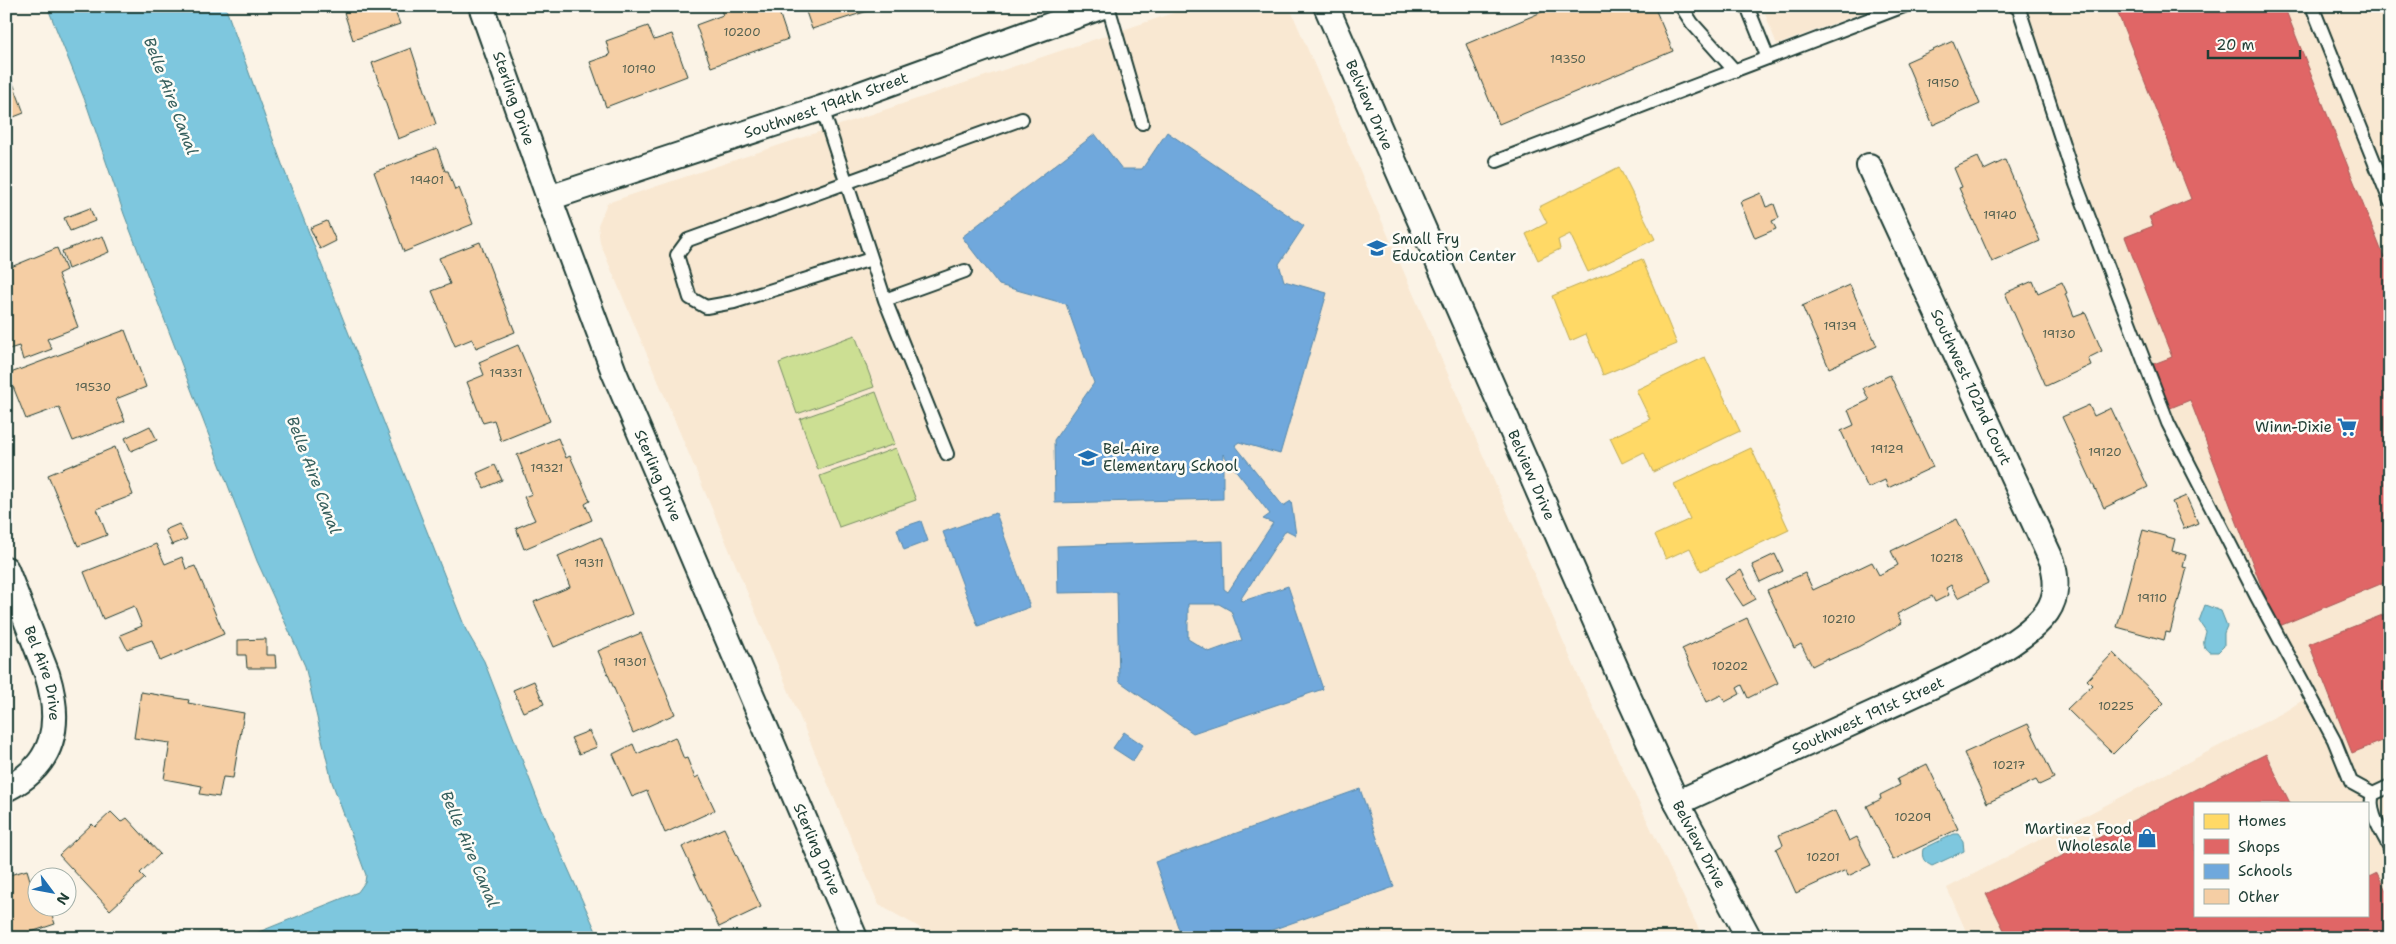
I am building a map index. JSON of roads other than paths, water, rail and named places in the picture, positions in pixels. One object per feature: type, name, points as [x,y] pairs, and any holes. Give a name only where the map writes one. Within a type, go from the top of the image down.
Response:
[{"type":"street","name":"Sterling Drive","points":[[481,6],[548,198],[618,381],[855,938]]},
{"type":"street","name":"Southwest 194th Street","points":[[548,198],[822,108],[1103,6]]},
{"type":"street","name":"Belview Drive","points":[[1326,6],[1677,804],[1750,938]]},
{"type":"street","name":"Southwest 102nd Court","points":[[1869,166],[2052,561],[2056,585],[2048,611]]},
{"type":"street","name":"Bel Aire Drive","points":[[6,569],[52,690],[56,720],[48,750],[32,771],[6,789]]},
{"type":"street","name":"Southwest 191st Street","points":[[1677,804],[1947,679],[2011,643],[2040,620],[2048,611]]},
{"type":"lane","points":[[1108,6],[1142,123]]},
{"type":"lane","points":[[1681,6],[1692,23],[1735,71]]},
{"type":"lane","points":[[1747,6],[1768,58]]},
{"type":"lane","points":[[1497,161],[1904,6]]},
{"type":"lane","points":[[2015,6],[2019,9],[2076,184],[2168,423],[2256,597],[2334,740],[2351,782],[2373,794]]},
{"type":"lane","points":[[2312,6],[2390,201]]},
{"type":"lane","points":[[822,108],[845,185],[885,300],[947,454]]},
{"type":"lane","points":[[871,259],[734,302],[706,307],[690,298],[677,255],[688,240],[845,185],[1022,119]]},
{"type":"lane","points":[[885,300],[965,271]]},
{"type":"lane","points":[[2390,786],[2373,794],[2371,800],[2374,814],[2390,848]]},
{"type":"water","name":"Belle Aire Canal","points":[[47,6],[225,6],[283,167],[466,630],[484,661],[538,801],[599,938],[244,938],[358,892],[365,882],[366,875],[332,782],[305,666],[257,561],[124,214],[86,103]]},
{"type":"water","points":[[2205,605],[2221,611],[2227,626],[2224,633],[2224,646],[2218,652],[2209,652],[2204,644],[2206,631],[2199,621]]},
{"type":"water","points":[[1954,834],[1958,834],[1963,841],[1964,851],[1932,866],[1925,861],[1922,855],[1923,849]]},
{"type":"place","name":"Small Fry Education Center","points":[[1377,248]]},
{"type":"place","name":"Winn-Dixie","points":[[2347,427]]},
{"type":"place","name":"Bel-Aire Elementary School","points":[[1088,458]]},
{"type":"place","name":"Martinez Food Wholesale","points":[[2147,838]]}]
